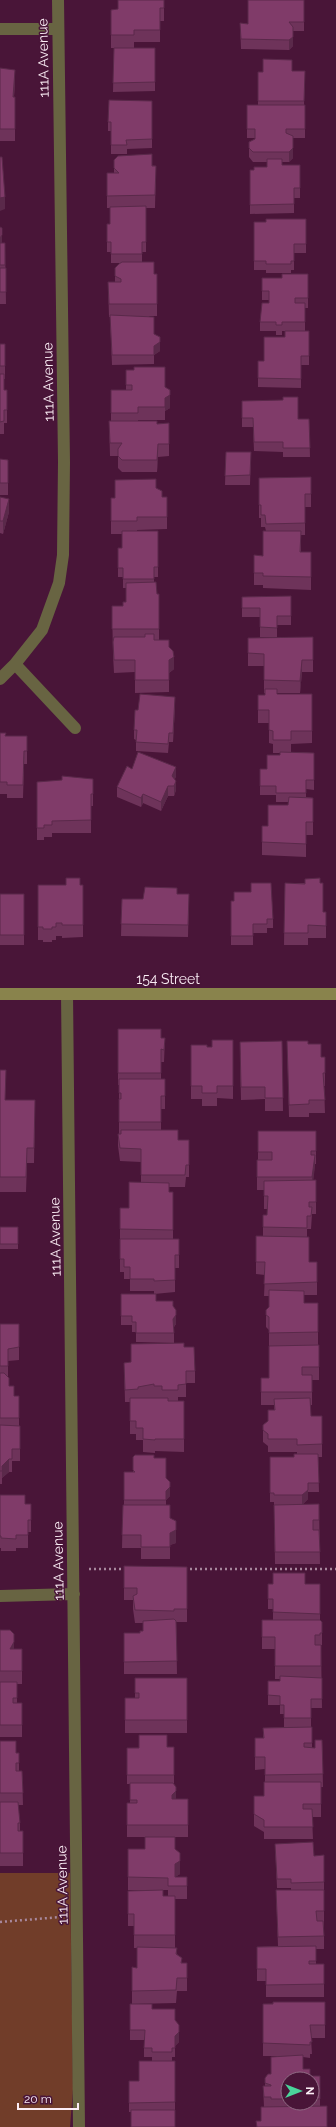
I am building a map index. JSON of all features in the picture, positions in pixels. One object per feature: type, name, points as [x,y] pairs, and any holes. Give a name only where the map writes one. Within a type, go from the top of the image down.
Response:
[{"type":"street","name":"111A Avenue","points":[[0,678],[14,664],[42,630],[59,583],[63,555],[64,462],[58,0]]},
{"type":"street","points":[[0,28],[58,29]]},
{"type":"street","points":[[14,664],[75,728]]},
{"type":"street","name":"154 Street","points":[[0,994],[336,994]]},
{"type":"street","name":"111A Avenue","points":[[67,994],[79,2127]]},
{"type":"street","points":[[0,1596],[74,1594]]},
{"type":"path","points":[[85,1569],[132,1569]]},
{"type":"path","points":[[179,1569],[336,1569]]},
{"type":"path","points":[[0,1922],[66,1917]]},
{"type":"shaded area","points":[[0,1873],[70,1873],[73,2089],[70,2127],[0,2127]]},
{"type":"building","points":[[118,0],[164,0],[164,8],[160,8],[160,30],[134,30],[134,35],[111,35],[111,10],[118,9]]},
{"type":"building","points":[[248,0],[304,0],[304,22],[289,22],[293,27],[293,37],[289,40],[241,39],[240,23],[248,24]]},
{"type":"building","points":[[114,48],[155,48],[155,82],[113,83]]},
{"type":"building","points":[[263,59],[292,60],[292,71],[305,71],[304,101],[258,101],[258,72],[263,72]]},
{"type":"building","points":[[0,68],[15,70],[13,97],[15,97],[15,129],[0,129]]},
{"type":"building","points":[[109,100],[152,101],[152,139],[126,140],[127,145],[111,145],[111,122],[108,122]]},
{"type":"building","points":[[247,105],[305,105],[305,129],[286,129],[286,133],[293,136],[293,148],[289,152],[253,152],[249,148],[249,142],[255,139],[255,129],[247,129]]},
{"type":"building","points":[[152,154],[152,166],[156,166],[155,195],[107,196],[107,173],[119,173],[114,168],[114,160],[118,156]]},
{"type":"building","points":[[0,157],[2,157],[5,197],[0,198]]},
{"type":"building","points":[[267,159],[282,159],[282,165],[300,165],[300,188],[294,188],[294,204],[250,205],[250,170],[254,170],[254,167],[267,167]]},
{"type":"building","points":[[146,206],[146,242],[142,242],[142,254],[111,254],[111,242],[107,242],[107,224],[110,224],[110,207]]},
{"type":"building","points":[[266,219],[306,219],[306,244],[294,244],[294,261],[291,261],[291,264],[266,264],[266,261],[254,261],[254,222],[266,222]]},
{"type":"building","points":[[0,227],[2,228],[2,235],[0,238]]},
{"type":"building","points":[[0,243],[5,243],[5,265],[0,265]]},
{"type":"building","points":[[122,262],[154,262],[154,274],[157,274],[157,304],[109,304],[108,282],[121,282],[121,279],[115,276],[115,268]]},
{"type":"building","points":[[0,268],[6,268],[6,292],[0,292]]},
{"type":"building","points":[[282,274],[308,274],[308,298],[295,298],[295,303],[305,303],[305,322],[282,322],[282,325],[276,325],[276,322],[260,322],[262,303],[269,303],[269,291],[262,291],[262,278],[282,278]]},
{"type":"building","points":[[110,315],[154,317],[154,334],[160,337],[160,342],[154,346],[154,355],[112,355]]},
{"type":"building","points":[[285,331],[309,331],[309,356],[301,356],[301,379],[258,378],[258,361],[264,361],[264,337],[285,337]]},
{"type":"building","points":[[0,344],[5,344],[5,366],[0,366]]},
{"type":"building","points":[[134,367],[165,367],[165,387],[170,390],[170,395],[165,398],[165,407],[138,407],[138,413],[111,413],[111,390],[132,390],[132,385],[126,385],[126,370],[134,370]]},
{"type":"building","points":[[0,374],[4,374],[4,390],[7,390],[7,410],[4,410],[4,421],[0,422]]},
{"type":"building","points":[[283,397],[298,397],[298,419],[309,419],[310,448],[283,448],[283,442],[254,442],[253,418],[242,418],[242,401],[283,400]]},
{"type":"building","points":[[109,421],[157,421],[157,424],[169,423],[169,444],[158,444],[157,460],[122,460],[118,456],[118,449],[122,443],[110,443]]},
{"type":"building","points":[[226,452],[251,452],[250,475],[225,476]]},
{"type":"building","points":[[0,459],[8,460],[8,483],[0,483]]},
{"type":"building","points":[[311,477],[311,494],[305,494],[305,523],[266,524],[265,515],[261,515],[261,505],[259,505],[259,478]]},
{"type":"building","points":[[156,479],[156,488],[162,491],[162,497],[167,497],[167,517],[137,517],[137,521],[111,521],[111,498],[115,498],[115,480]]},
{"type":"building","points":[[0,497],[9,499],[3,521],[0,521]]},
{"type":"building","points":[[122,531],[158,531],[158,567],[154,567],[154,579],[123,579],[123,568],[118,568],[118,548],[122,548]]},
{"type":"building","points":[[263,531],[301,531],[300,552],[311,552],[311,577],[263,576],[263,573],[254,573],[254,555],[263,556]]},
{"type":"building","points":[[156,582],[157,594],[159,594],[159,629],[112,629],[112,606],[123,606],[123,602],[126,602],[126,583]]},
{"type":"building","points":[[291,596],[291,616],[277,616],[277,628],[260,627],[260,608],[242,608],[242,597]]},
{"type":"building","points":[[145,634],[154,634],[154,640],[169,640],[169,647],[173,651],[174,657],[169,660],[169,680],[135,680],[135,660],[114,660],[114,637],[145,637]]},
{"type":"building","points":[[313,637],[313,660],[302,660],[300,681],[264,680],[264,654],[248,653],[248,638]]},
{"type":"building","points":[[265,689],[277,689],[277,694],[312,694],[312,731],[291,731],[291,740],[273,740],[273,731],[269,730],[269,710],[258,710],[258,695],[265,695]]},
{"type":"building","points":[[140,694],[175,697],[173,733],[169,733],[168,744],[136,742],[137,730],[134,730],[135,710],[138,710]]},
{"type":"building","points":[[0,733],[6,733],[5,736],[27,736],[27,751],[24,751],[23,785],[7,785],[7,782],[0,782]]},
{"type":"building","points":[[138,752],[176,767],[172,776],[176,781],[174,786],[168,786],[161,802],[143,794],[141,798],[117,787],[127,766],[132,769]]},
{"type":"building","points":[[280,752],[314,753],[314,780],[306,780],[306,793],[276,793],[276,786],[260,786],[260,769],[267,769],[267,755],[280,755]]},
{"type":"building","points":[[62,776],[93,779],[93,794],[91,794],[91,820],[52,821],[52,825],[44,825],[44,828],[37,828],[37,782],[62,780]]},
{"type":"building","points":[[289,797],[313,798],[313,822],[306,822],[306,844],[262,842],[262,826],[268,826],[268,805],[288,805]]},
{"type":"building","points":[[66,878],[80,878],[80,885],[83,885],[83,925],[62,925],[62,923],[56,923],[56,927],[52,927],[52,929],[43,929],[43,927],[38,927],[38,885],[66,885]]},
{"type":"building","points":[[320,878],[320,883],[323,883],[323,912],[326,912],[326,926],[308,925],[308,933],[284,933],[285,883],[305,884],[305,879]]},
{"type":"building","points":[[251,883],[271,883],[273,919],[267,919],[267,924],[253,924],[253,936],[231,936],[231,901],[234,901],[234,892],[251,892]]},
{"type":"building","points":[[145,887],[177,888],[177,894],[189,894],[188,925],[121,924],[122,899],[143,899]]},
{"type":"building","points":[[0,894],[24,894],[24,935],[0,935]]},
{"type":"building","points":[[118,1029],[161,1029],[161,1038],[165,1038],[164,1050],[161,1049],[161,1073],[118,1073]]},
{"type":"building","points":[[212,1040],[233,1040],[233,1086],[217,1086],[217,1093],[202,1093],[202,1086],[191,1086],[191,1045],[207,1045],[207,1047],[212,1047]]},
{"type":"building","points":[[282,1041],[283,1098],[265,1098],[265,1087],[241,1087],[240,1042]]},
{"type":"building","points":[[287,1041],[308,1041],[308,1044],[321,1044],[321,1057],[325,1057],[325,1073],[323,1073],[325,1100],[309,1100],[309,1104],[289,1105]]},
{"type":"building","points":[[0,1070],[6,1070],[5,1100],[35,1100],[34,1148],[27,1148],[26,1177],[0,1177]]},
{"type":"building","points":[[119,1079],[165,1079],[165,1096],[161,1096],[161,1122],[119,1122],[119,1099],[121,1099],[121,1093],[119,1093]]},
{"type":"building","points":[[121,1130],[178,1130],[178,1140],[189,1140],[189,1165],[186,1165],[185,1175],[141,1175],[141,1149],[120,1148],[118,1134],[121,1134]]},
{"type":"building","points":[[258,1131],[316,1131],[316,1151],[311,1151],[311,1155],[315,1155],[312,1177],[257,1177],[257,1160],[272,1160],[272,1152],[258,1152]]},
{"type":"building","points":[[316,1180],[316,1202],[309,1202],[309,1207],[312,1207],[311,1216],[307,1216],[307,1228],[263,1227],[263,1215],[267,1215],[268,1196],[264,1196],[264,1181]]},
{"type":"building","points":[[129,1182],[169,1183],[169,1192],[173,1192],[173,1230],[120,1229],[120,1208],[129,1208]]},
{"type":"building","points":[[0,1227],[18,1227],[18,1244],[0,1244]]},
{"type":"building","points":[[256,1236],[309,1237],[309,1262],[317,1262],[317,1282],[264,1284],[265,1262],[256,1262]]},
{"type":"building","points":[[120,1239],[179,1239],[179,1255],[175,1255],[175,1280],[154,1281],[154,1279],[130,1279],[130,1267],[124,1267],[124,1259],[120,1259]]},
{"type":"building","points":[[269,1290],[304,1291],[304,1303],[318,1303],[318,1332],[269,1333],[269,1317],[266,1315],[266,1310],[269,1307]]},
{"type":"building","points":[[121,1294],[156,1294],[156,1301],[173,1301],[173,1306],[176,1310],[176,1315],[173,1319],[174,1333],[136,1333],[136,1322],[132,1322],[132,1316],[121,1316]]},
{"type":"building","points":[[0,1324],[19,1324],[19,1347],[8,1349],[8,1366],[0,1366]]},
{"type":"building","points":[[184,1343],[184,1347],[194,1347],[195,1371],[186,1371],[186,1384],[178,1385],[178,1390],[162,1390],[162,1386],[154,1386],[154,1384],[138,1387],[138,1389],[125,1390],[124,1363],[131,1362],[131,1344]]},
{"type":"building","points":[[319,1345],[319,1367],[302,1367],[302,1375],[312,1375],[312,1392],[261,1392],[261,1378],[269,1378],[269,1346]]},
{"type":"building","points":[[0,1373],[4,1373],[9,1378],[9,1386],[14,1386],[14,1396],[19,1396],[19,1418],[0,1418]]},
{"type":"building","points":[[130,1398],[168,1398],[168,1401],[184,1401],[184,1439],[143,1439],[143,1428],[136,1428],[136,1421],[130,1421]]},
{"type":"building","points":[[310,1398],[311,1416],[322,1416],[322,1444],[297,1445],[297,1439],[268,1439],[268,1434],[263,1430],[263,1425],[268,1421],[268,1410],[275,1410],[274,1399]]},
{"type":"building","points":[[0,1425],[20,1426],[20,1449],[12,1449],[12,1459],[9,1459],[2,1466],[2,1471],[0,1471]]},
{"type":"building","points":[[294,1454],[318,1454],[319,1483],[308,1483],[308,1490],[302,1495],[274,1495],[274,1493],[270,1493],[270,1457],[294,1457]]},
{"type":"building","points":[[135,1455],[154,1455],[154,1458],[166,1458],[166,1478],[170,1482],[170,1487],[166,1491],[166,1500],[124,1500],[124,1472],[135,1472],[133,1470],[133,1457]]},
{"type":"building","points":[[0,1495],[25,1495],[25,1504],[31,1504],[31,1520],[28,1520],[28,1535],[16,1535],[16,1539],[1,1538]]},
{"type":"building","points":[[319,1504],[319,1520],[313,1520],[313,1530],[319,1530],[320,1552],[275,1552],[274,1505]]},
{"type":"building","points":[[123,1505],[170,1505],[170,1518],[176,1521],[176,1530],[170,1533],[170,1547],[141,1547],[141,1535],[122,1535]]},
{"type":"building","points":[[124,1566],[187,1567],[187,1609],[174,1609],[174,1611],[135,1610],[133,1596],[137,1594],[137,1588],[124,1588]]},
{"type":"building","points":[[273,1573],[305,1573],[305,1584],[320,1584],[320,1614],[273,1612],[273,1599],[268,1599],[268,1584],[273,1584]]},
{"type":"building","points":[[174,1619],[176,1621],[177,1661],[124,1662],[124,1633],[140,1633],[140,1631],[143,1631],[143,1621]]},
{"type":"building","points":[[262,1620],[320,1620],[322,1622],[322,1633],[320,1633],[320,1635],[315,1635],[315,1645],[321,1645],[321,1666],[275,1666],[275,1637],[262,1637]]},
{"type":"building","points":[[0,1630],[10,1630],[14,1634],[14,1642],[10,1649],[22,1649],[22,1671],[0,1671]]},
{"type":"building","points":[[280,1676],[322,1678],[322,1699],[311,1699],[311,1718],[284,1718],[284,1705],[280,1705],[280,1696],[268,1695],[268,1681],[280,1681]]},
{"type":"building","points":[[135,1678],[187,1678],[187,1720],[125,1720],[125,1698],[139,1698],[139,1693],[135,1693]]},
{"type":"building","points":[[0,1682],[17,1682],[17,1698],[13,1698],[13,1703],[22,1703],[22,1725],[0,1725]]},
{"type":"building","points":[[312,1727],[312,1743],[304,1743],[304,1747],[315,1748],[315,1740],[322,1740],[323,1774],[265,1775],[265,1757],[255,1757],[255,1738],[264,1738],[263,1728]]},
{"type":"building","points":[[139,1735],[167,1735],[167,1747],[174,1747],[174,1775],[127,1775],[127,1748],[139,1748]]},
{"type":"building","points":[[0,1741],[16,1741],[16,1753],[19,1753],[19,1763],[16,1763],[16,1771],[22,1771],[23,1793],[0,1793]]},
{"type":"building","points":[[264,1782],[321,1782],[321,1804],[303,1804],[303,1809],[312,1809],[313,1827],[264,1827],[264,1820],[254,1814],[254,1796],[264,1796]]},
{"type":"building","points":[[130,1783],[173,1783],[176,1787],[176,1791],[172,1795],[172,1799],[188,1799],[188,1825],[127,1825],[127,1803],[137,1803],[137,1800],[130,1800]]},
{"type":"building","points":[[0,1802],[18,1802],[20,1823],[18,1823],[18,1831],[23,1831],[23,1853],[0,1853]]},
{"type":"building","points":[[145,1837],[175,1837],[175,1849],[180,1853],[180,1861],[175,1864],[175,1877],[187,1877],[187,1886],[168,1886],[168,1878],[128,1877],[128,1849],[145,1849]]},
{"type":"building","points":[[313,1842],[314,1856],[324,1855],[324,1882],[291,1883],[291,1879],[277,1879],[275,1844]]},
{"type":"building","points":[[163,1890],[163,1896],[175,1896],[175,1935],[134,1935],[134,1914],[128,1914],[128,1891]]},
{"type":"building","points":[[276,1890],[324,1890],[324,1911],[316,1911],[317,1921],[323,1921],[324,1936],[278,1937]]},
{"type":"building","points":[[316,1946],[316,1961],[309,1961],[309,1964],[324,1964],[324,1984],[266,1985],[266,1969],[257,1969],[257,1947]]},
{"type":"building","points":[[137,1947],[177,1948],[176,1954],[182,1958],[181,1963],[187,1963],[187,1978],[177,1978],[176,1990],[132,1991],[132,1967],[137,1968]]},
{"type":"building","points":[[273,2002],[325,2002],[325,2025],[310,2025],[312,2042],[310,2042],[310,2045],[263,2043],[263,2004],[273,2004]]},
{"type":"building","points":[[130,2004],[152,2004],[152,2009],[175,2009],[175,2020],[179,2025],[179,2032],[175,2036],[175,2048],[172,2048],[172,2052],[152,2052],[152,2048],[144,2048],[145,2030],[130,2030]]},
{"type":"building","points":[[303,2055],[303,2069],[310,2069],[310,2071],[280,2071],[280,2099],[264,2097],[263,2086],[271,2086],[265,2083],[265,2078],[268,2074],[271,2074],[271,2057]]},
{"type":"building","points":[[139,2061],[175,2061],[175,2102],[129,2103],[129,2081],[139,2081]]},
{"type":"building","points":[[320,2106],[327,2106],[327,2127],[257,2127],[256,2121],[261,2121],[261,2107],[280,2107],[280,2111],[320,2111]]},
{"type":"building","points":[[131,2110],[175,2110],[175,2127],[131,2127]]}]
